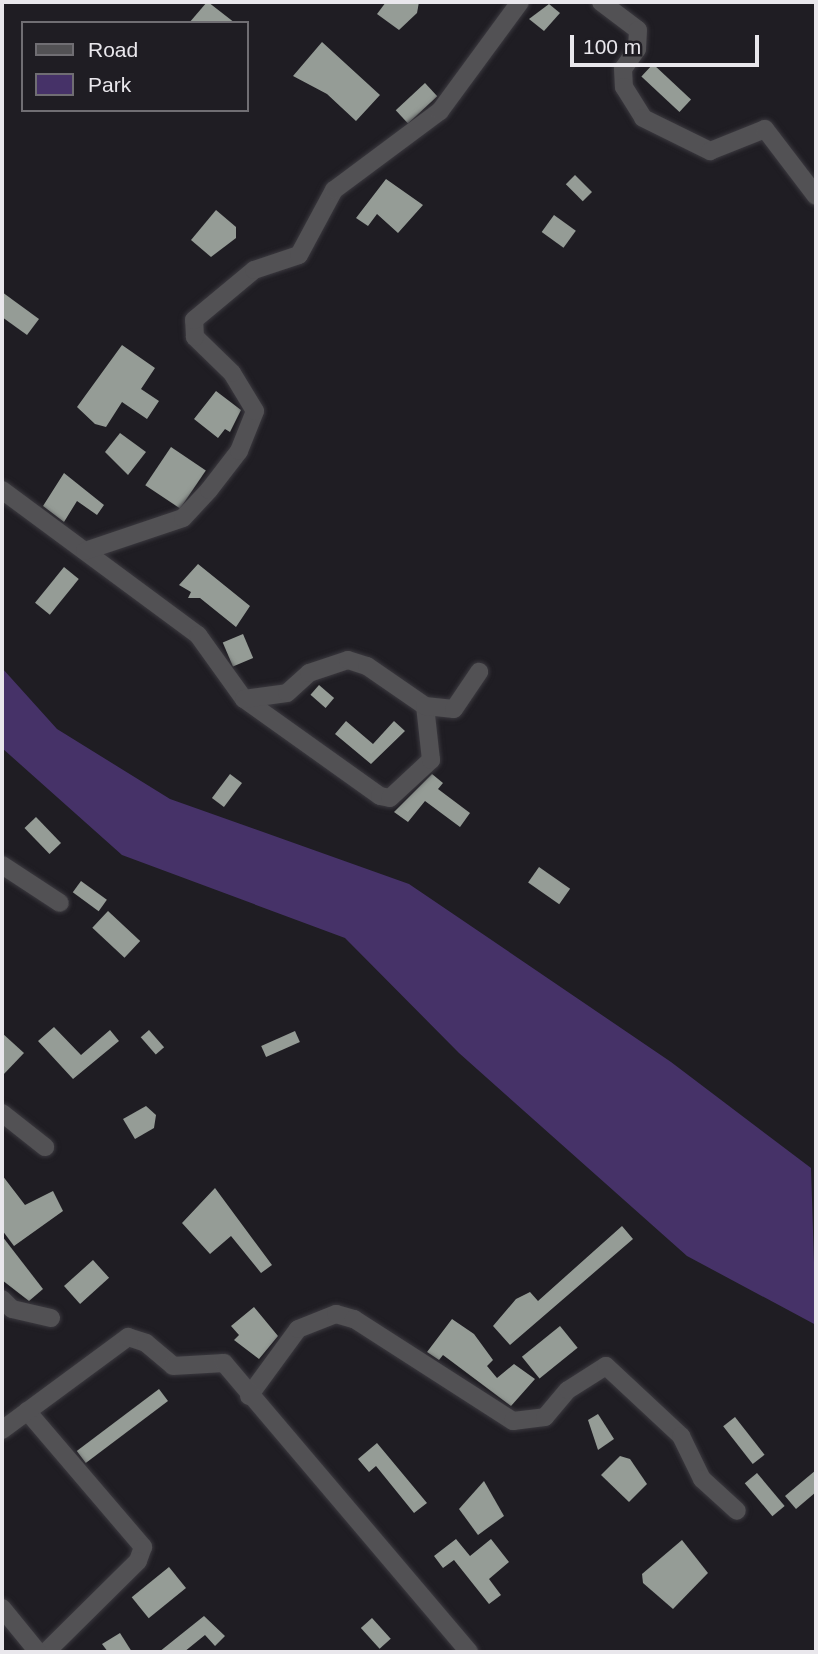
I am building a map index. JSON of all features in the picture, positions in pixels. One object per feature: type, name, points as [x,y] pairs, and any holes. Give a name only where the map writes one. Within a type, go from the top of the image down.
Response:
[{"type":"street","points":[[85,551],[183,519],[209,490],[239,451],[255,411],[232,373],[195,338],[194,320],[254,270],[299,255],[334,190],[440,111],[520,2]]},
{"type":"street","points":[[601,2],[638,30],[637,49],[623,69],[637,112],[710,151],[765,129],[816,196]]},
{"type":"street","points":[[2,490],[198,635],[244,699],[359,783],[390,798],[430,760],[425,706]]},
{"type":"street","points":[[244,699],[287,693],[309,673],[348,660],[367,666],[425,706],[454,709],[479,672]]},
{"type":"street","points":[[2,865],[60,903]]},
{"type":"street","points":[[2,1113],[46,1147]]},
{"type":"street","points":[[2,1299],[12,1309],[51,1318]]},
{"type":"street","points":[[249,1396],[298,1329],[336,1314],[355,1319],[513,1421],[545,1417],[568,1390],[606,1366],[681,1436],[702,1479],[737,1511]]},
{"type":"street","points":[[2,1430],[134,1336],[173,1366],[224,1363],[249,1396],[469,1652]]},
{"type":"street","points":[[27,1411],[143,1547],[138,1561],[46,1652]]},
{"type":"street","points":[[2,1608],[38,1652]]},
{"type":"green space","points":[[2,668],[57,729],[170,799],[409,884],[671,1062],[811,1168],[816,1325],[687,1256],[459,1053],[345,938],[122,855],[2,748]]},
{"type":"building","points":[[208,2],[232,21],[191,21]]},
{"type":"building","points":[[386,2],[419,2],[417,13],[399,30],[377,14]]},
{"type":"building","points":[[549,4],[560,13],[544,31],[529,19]]},
{"type":"building","points":[[322,42],[380,95],[356,121],[327,94],[293,76]]},
{"type":"building","points":[[653,64],[691,99],[679,112],[641,76]]},
{"type":"building","points":[[425,83],[437,96],[408,123],[396,110]]},
{"type":"building","points":[[575,175],[592,192],[583,201],[566,184]]},
{"type":"building","points":[[386,179],[423,205],[398,233],[377,214],[368,226],[356,218]]},
{"type":"building","points":[[216,210],[236,227],[236,238],[211,257],[191,240]]},
{"type":"building","points":[[554,215],[576,231],[563,248],[542,232]]},
{"type":"building","points":[[2,292],[39,319],[27,335],[2,317]]},
{"type":"building","points":[[122,345],[155,368],[141,389],[159,401],[147,419],[122,402],[106,427],[95,424],[77,407]]},
{"type":"building","points":[[216,391],[241,410],[230,432],[225,429],[218,438],[194,419]]},
{"type":"building","points":[[120,433],[146,452],[128,475],[105,452]]},
{"type":"building","points":[[171,447],[206,470],[180,509],[145,485]]},
{"type":"building","points":[[64,473],[104,505],[97,515],[77,501],[64,522],[43,506]]},
{"type":"building","points":[[198,564],[250,606],[236,627],[200,598],[188,598],[191,592],[179,585]]},
{"type":"building","points":[[64,567],[79,579],[50,615],[35,603]]},
{"type":"building","points":[[243,634],[253,658],[233,667],[223,643]]},
{"type":"building","points":[[319,685],[334,698],[326,708],[310,695]]},
{"type":"building","points":[[346,721],[373,744],[394,721],[405,731],[371,764],[335,734]]},
{"type":"building","points":[[230,774],[242,783],[224,807],[212,798]]},
{"type":"building","points":[[432,774],[443,783],[438,789],[470,813],[460,827],[425,801],[408,822],[394,812]]},
{"type":"building","points":[[36,817],[61,843],[49,854],[24,828]]},
{"type":"building","points":[[539,867],[570,889],[559,904],[528,883]]},
{"type":"building","points":[[81,881],[107,900],[99,911],[73,892]]},
{"type":"building","points":[[108,911],[140,941],[124,958],[92,928]]},
{"type":"building","points":[[54,1027],[81,1055],[110,1030],[119,1041],[73,1079],[38,1041]]},
{"type":"building","points":[[149,1030],[164,1047],[156,1055],[141,1037]]},
{"type":"building","points":[[295,1031],[300,1042],[266,1057],[261,1046]]},
{"type":"building","points":[[2,1033],[24,1053],[2,1076]]},
{"type":"building","points":[[146,1106],[156,1115],[154,1128],[135,1139],[123,1119]]},
{"type":"building","points":[[2,1175],[25,1205],[53,1191],[63,1211],[14,1246],[2,1230]]},
{"type":"building","points":[[215,1188],[272,1265],[261,1273],[231,1236],[210,1254],[182,1223]]},
{"type":"building","points":[[622,1226],[633,1239],[510,1345],[493,1326],[516,1299],[530,1292],[538,1301]]},
{"type":"building","points":[[2,1236],[43,1289],[29,1301],[2,1280]]},
{"type":"building","points":[[93,1260],[109,1278],[80,1304],[64,1286]]},
{"type":"building","points":[[254,1307],[278,1336],[259,1359],[234,1340],[239,1335],[231,1326]]},
{"type":"building","points":[[452,1319],[474,1334],[493,1360],[487,1366],[497,1378],[514,1364],[535,1379],[511,1406],[443,1355],[439,1360],[427,1352]]},
{"type":"building","points":[[560,1326],[578,1348],[540,1379],[522,1357]]},
{"type":"building","points":[[159,1389],[168,1401],[86,1463],[77,1451]]},
{"type":"building","points":[[598,1414],[614,1439],[598,1450],[588,1420]]},
{"type":"building","points":[[735,1417],[765,1455],[753,1464],[723,1426]]},
{"type":"building","points":[[377,1443],[427,1503],[414,1513],[376,1466],[369,1472],[358,1459]]},
{"type":"building","points":[[620,1456],[630,1459],[647,1484],[629,1502],[601,1475]]},
{"type":"building","points":[[816,1470],[816,1492],[796,1509],[785,1496]]},
{"type":"building","points":[[757,1473],[785,1506],[772,1516],[745,1483]]},
{"type":"building","points":[[484,1481],[504,1516],[478,1535],[459,1509]]},
{"type":"building","points":[[456,1539],[470,1556],[491,1539],[509,1562],[489,1579],[501,1595],[489,1604],[454,1560],[443,1568],[434,1556]]},
{"type":"building","points":[[682,1540],[708,1573],[673,1609],[643,1583],[642,1574]]},
{"type":"building","points":[[169,1567],[186,1588],[149,1618],[132,1597]]},
{"type":"building","points":[[204,1616],[225,1636],[215,1646],[205,1635],[184,1652],[159,1652]]},
{"type":"building","points":[[372,1618],[391,1639],[380,1649],[361,1628]]},
{"type":"building","points":[[120,1633],[132,1652],[108,1652],[102,1644]]}]
